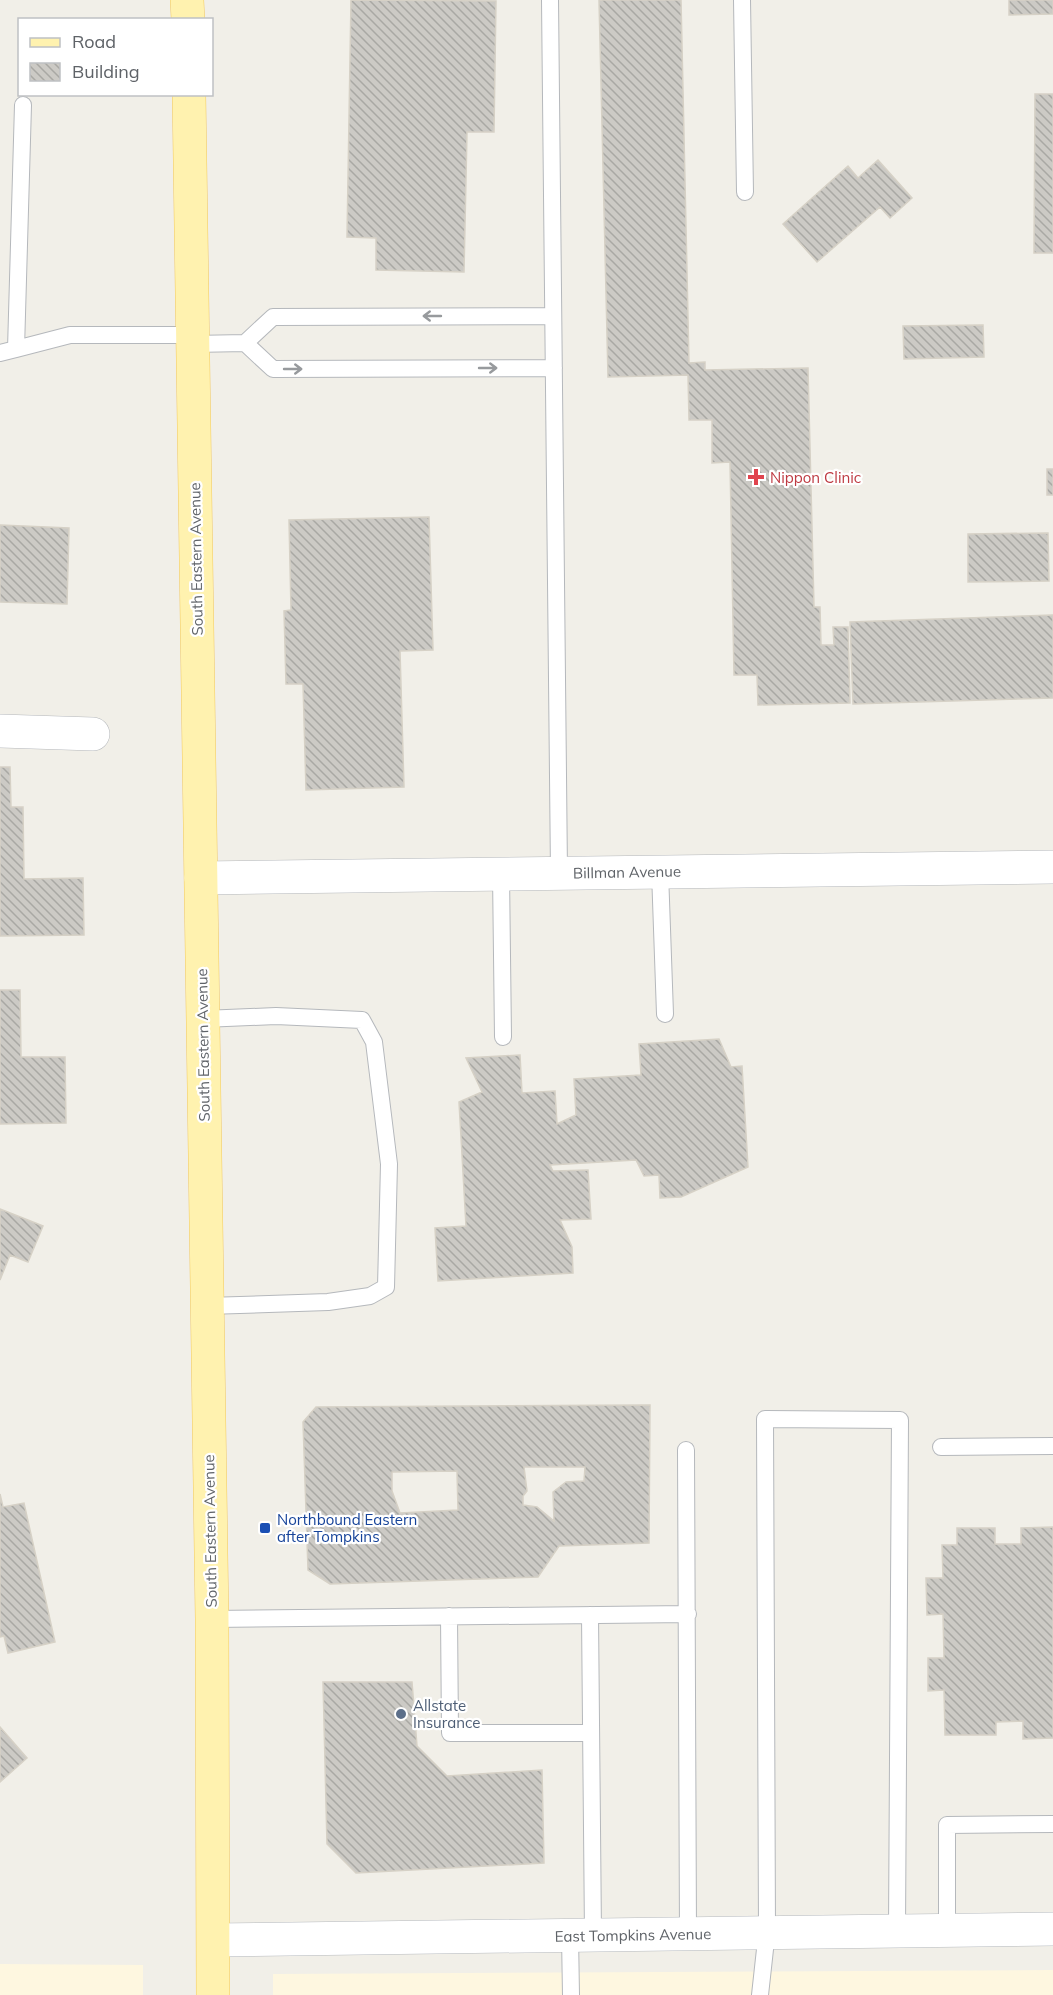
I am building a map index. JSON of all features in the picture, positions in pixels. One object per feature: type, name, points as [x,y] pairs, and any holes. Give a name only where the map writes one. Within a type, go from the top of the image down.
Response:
[{"type":"main road","points":[[188,0],[188,18]]},
{"type":"main road","name":"South Eastern Avenue","points":[[189,96],[212,1619],[213,1995]]},
{"type":"street","points":[[0,731],[93,734]]},
{"type":"street","name":"Billman Avenue","points":[[201,878],[1053,867]]},
{"type":"street","name":"East Tompkins Avenue","points":[[214,1941],[767,1931],[1053,1929]]},
{"type":"lane","points":[[550,0],[559,873]]},
{"type":"lane","points":[[742,0],[745,192]]},
{"type":"lane","points":[[23,105],[8,351],[69,334],[244,343],[273,369],[554,368]]},
{"type":"lane","points":[[244,343],[273,317],[553,315]]},
{"type":"lane","points":[[660,872],[665,1014]]},
{"type":"lane","points":[[501,874],[503,1037]]},
{"type":"lane","points":[[203,1019],[276,1016],[362,1020],[374,1041],[389,1164],[386,1287],[370,1296],[328,1302],[207,1306]]},
{"type":"lane","points":[[760,1995],[767,1931],[765,1419],[900,1420],[897,1931]]},
{"type":"lane","points":[[941,1447],[1053,1446]]},
{"type":"lane","points":[[686,1450],[688,1934]]},
{"type":"lane","points":[[212,1619],[688,1614]]},
{"type":"lane","points":[[571,1995],[581,1936],[591,1734],[590,1615]]},
{"type":"lane","points":[[448,1616],[450,1734],[591,1734]]},
{"type":"lane","points":[[947,1931],[947,1825],[1053,1824]]},
{"type":"shaded area","points":[[0,1964],[143,1965],[143,1995],[0,1995]]},
{"type":"shaded area","points":[[1053,1970],[1053,1995],[273,1995],[273,1974]]},
{"type":"building","points":[[351,0],[496,1],[494,132],[467,132],[464,272],[376,270],[376,238],[347,237]]},
{"type":"building","points":[[599,0],[681,0],[689,363],[705,362],[705,370],[808,368],[814,607],[820,607],[821,645],[834,645],[833,627],[848,627],[850,703],[758,705],[757,675],[734,675],[730,462],[712,463],[712,420],[689,420],[688,375],[608,377]]},
{"type":"building","points":[[1009,0],[1053,0],[1053,14],[1009,15]]},
{"type":"building","points":[[1035,94],[1053,94],[1053,253],[1034,253]]},
{"type":"building","points":[[878,160],[912,198],[890,218],[880,207],[817,262],[783,224],[848,166],[858,178]]},
{"type":"building","points":[[983,325],[984,357],[904,359],[903,326]]},
{"type":"building","points":[[1047,469],[1053,469],[1053,495],[1047,495]]},
{"type":"building","points":[[429,517],[433,650],[400,651],[404,787],[306,790],[303,684],[286,684],[284,611],[291,610],[289,520]]},
{"type":"building","points":[[0,525],[69,528],[67,604],[0,602]]},
{"type":"building","points":[[1048,533],[1049,581],[968,582],[968,534]]},
{"type":"building","points":[[1053,615],[1053,698],[853,704],[850,622]]},
{"type":"building","points":[[0,767],[10,767],[11,807],[23,807],[24,879],[83,878],[84,935],[0,936]]},
{"type":"building","points":[[0,990],[20,990],[21,1057],[65,1057],[66,1123],[0,1124]]},
{"type":"building","points":[[719,1039],[731,1067],[742,1066],[748,1167],[681,1197],[660,1198],[659,1175],[644,1176],[636,1160],[550,1165],[553,1171],[588,1170],[591,1219],[560,1220],[572,1247],[573,1273],[438,1281],[435,1228],[466,1226],[459,1102],[482,1092],[466,1058],[520,1055],[522,1093],[555,1091],[557,1124],[576,1115],[574,1079],[641,1075],[639,1044]]},
{"type":"building","points":[[0,1209],[43,1226],[28,1262],[10,1255],[0,1280]]},
{"type":"building","points":[[650,1405],[649,1543],[559,1546],[538,1577],[330,1584],[308,1570],[303,1422],[316,1407]],"holes":[[[524,1467],[585,1467],[584,1481],[566,1482],[553,1492],[554,1521],[537,1507],[523,1505],[523,1496],[527,1491]],[[457,1471],[458,1510],[400,1513],[392,1491],[392,1472]]]},
{"type":"building","points":[[0,1494],[3,1507],[24,1503],[55,1642],[8,1653],[4,1636],[0,1637]]},
{"type":"building","points":[[1053,1527],[1053,1738],[1023,1739],[1023,1721],[996,1722],[996,1735],[945,1735],[944,1690],[928,1691],[928,1658],[944,1658],[943,1614],[927,1615],[926,1578],[943,1578],[942,1545],[957,1545],[957,1528],[995,1528],[995,1544],[1021,1544],[1021,1528]]},
{"type":"building","points":[[323,1682],[412,1682],[417,1746],[447,1776],[542,1770],[544,1863],[356,1873],[327,1844]]},
{"type":"building","points":[[0,1727],[27,1758],[0,1782]]},
{"type":"place","name":"Nippon Clinic","points":[[756,477]]},
{"type":"place","name":"Northbound Eastern after Tompkins","points":[[265,1528]]},
{"type":"place","name":"Allstate Insurance","points":[[401,1714]]}]
